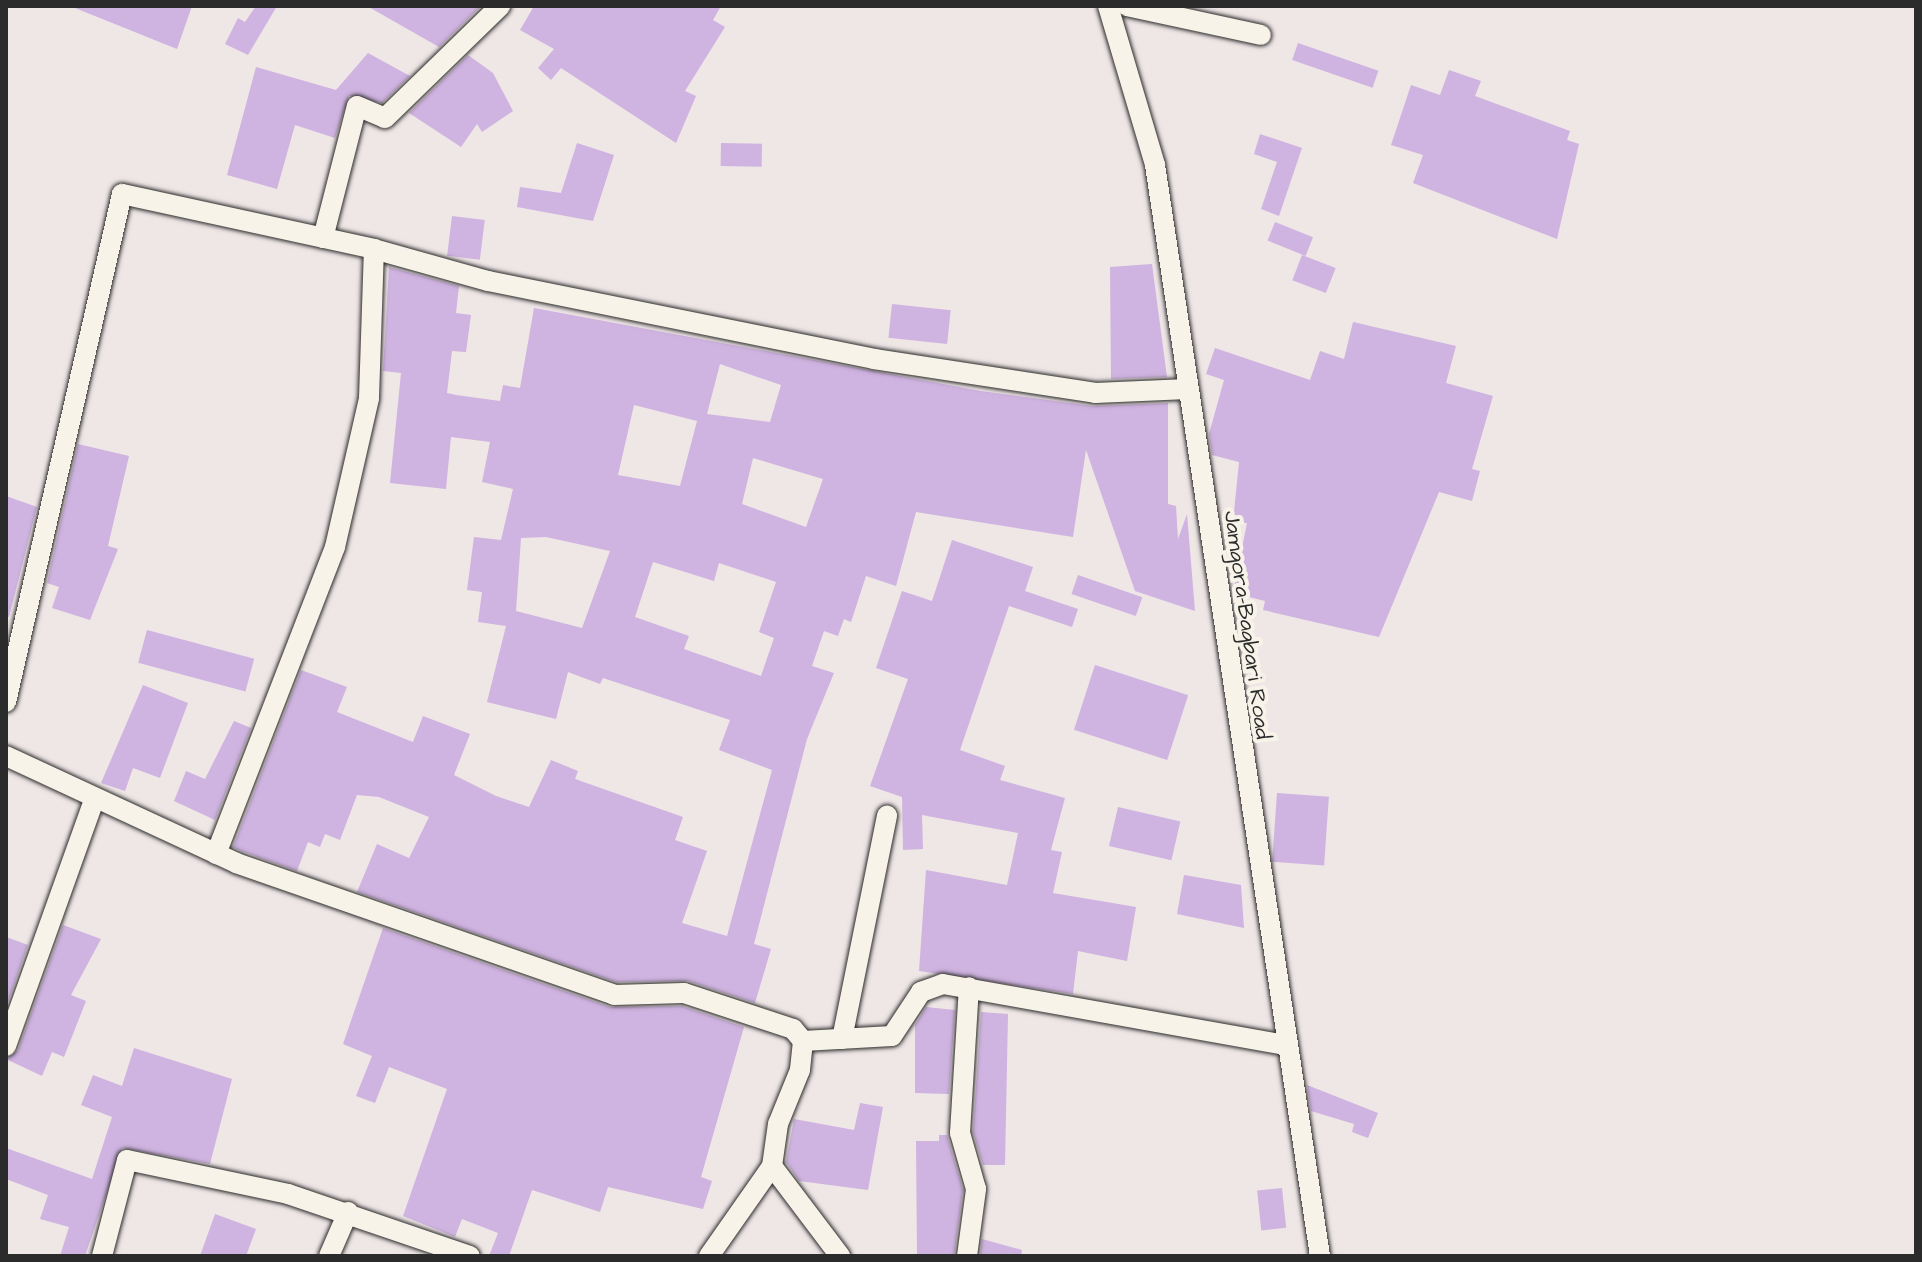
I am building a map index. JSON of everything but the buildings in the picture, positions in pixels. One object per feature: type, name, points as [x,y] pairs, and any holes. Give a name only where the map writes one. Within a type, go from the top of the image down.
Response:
[{"type":"street","points":[[323,238],[357,106],[385,118],[500,6]]},
{"type":"street","name":"Jamgora-Bagbari Road","points":[[1108,6],[1155,165],[1285,1045],[1320,1256]]},
{"type":"street","points":[[1127,6],[1261,35]]},
{"type":"street","points":[[6,702],[122,194],[374,249],[590,304],[874,359],[1095,393],[1188,389]]},
{"type":"street","points":[[216,854],[335,547],[369,398],[374,249]]},
{"type":"street","points":[[6,756],[216,854],[614,995],[684,993],[793,1029],[803,1041]]},
{"type":"street","points":[[6,1046],[95,798]]},
{"type":"street","points":[[842,1039],[887,815]]},
{"type":"street","points":[[803,1041],[892,1036],[921,992],[943,984],[1200,1035],[1285,1045]]},
{"type":"street","points":[[967,1256],[976,1189],[960,1133],[969,987]]},
{"type":"street","points":[[709,1256],[772,1166],[803,1041]]},
{"type":"street","points":[[102,1256],[127,1160],[348,1212],[464,1255]]},
{"type":"street","points":[[772,1166],[840,1256]]},
{"type":"street","points":[[329,1256],[348,1212]]}]
